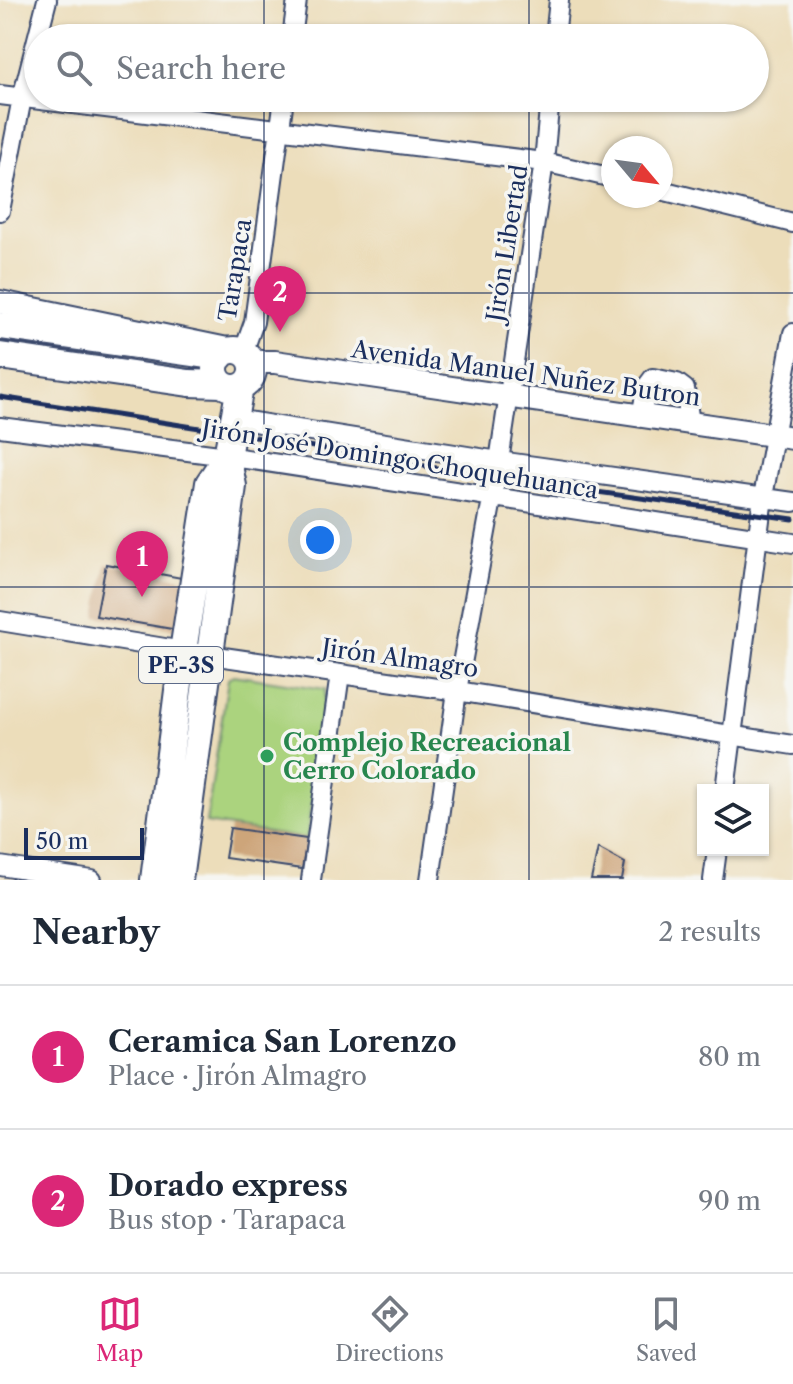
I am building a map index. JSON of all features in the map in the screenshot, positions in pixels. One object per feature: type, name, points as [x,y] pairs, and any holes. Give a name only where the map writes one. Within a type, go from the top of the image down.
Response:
[{"type":"highway","points":[[0,326],[237,356]]},
{"type":"highway","points":[[0,356],[189,383],[231,386]]},
{"type":"highway","points":[[231,386],[216,376],[215,366],[237,356]]},
{"type":"highway","name":"PE-3S","points":[[154,880],[183,651],[209,483],[227,456],[235,419],[231,386]]},
{"type":"highway","name":"PE-3S","points":[[179,880],[233,486],[227,456]]},
{"type":"main road","name":"Avenida Manuel Nuñez Butron","points":[[0,302],[237,356],[784,437]]},
{"type":"street","points":[[41,24],[47,0]]},
{"type":"street","points":[[294,24],[297,0]]},
{"type":"street","points":[[556,24],[559,0]]},
{"type":"street","points":[[0,211],[24,90]]},
{"type":"street","points":[[0,95],[22,98]]},
{"type":"street","points":[[139,112],[544,162],[601,175]]},
{"type":"street","name":"Tarapaca","points":[[237,356],[254,322],[282,112]]},
{"type":"street","name":"Jirón Libertad","points":[[430,880],[457,691],[499,461],[544,162],[549,112]]},
{"type":"street","points":[[673,193],[793,223]]},
{"type":"street","points":[[726,784],[763,497],[784,437],[793,333]]},
{"type":"street","points":[[641,416],[647,386],[653,378],[677,383],[685,389],[690,423]]},
{"type":"street","points":[[235,419],[499,461],[793,502]]},
{"type":"street","name":"Jirón José Domingo Choquehuanca","points":[[0,427],[227,456],[793,543]]},
{"type":"street","name":"Jirón Almagro","points":[[0,621],[793,745]]},
{"type":"street","points":[[311,880],[340,674]]},
{"type":"street","points":[[713,880],[716,856]]},
{"type":"street","points":[[0,866],[92,880]]},
{"type":"green space","name":"Complejo Recreacional Cerro Colorado","points":[[233,675],[325,689],[307,839],[206,823],[228,679]]},
{"type":"building","points":[[106,564],[187,579],[178,630],[96,616]]},
{"type":"building","points":[[230,828],[307,839],[302,869],[225,858]]},
{"type":"building","points":[[598,848],[625,863],[622,880],[591,880]]},
{"type":"railway","points":[[0,397],[495,478],[793,519]]},
{"type":"place","name":"Dorado express","points":[[280,332]]},
{"type":"place","name":"Ceramica San Lorenzo","points":[[142,597]]},
{"type":"place","name":"Complejo Recreacional Cerro Colorado","points":[[267,756]]}]
